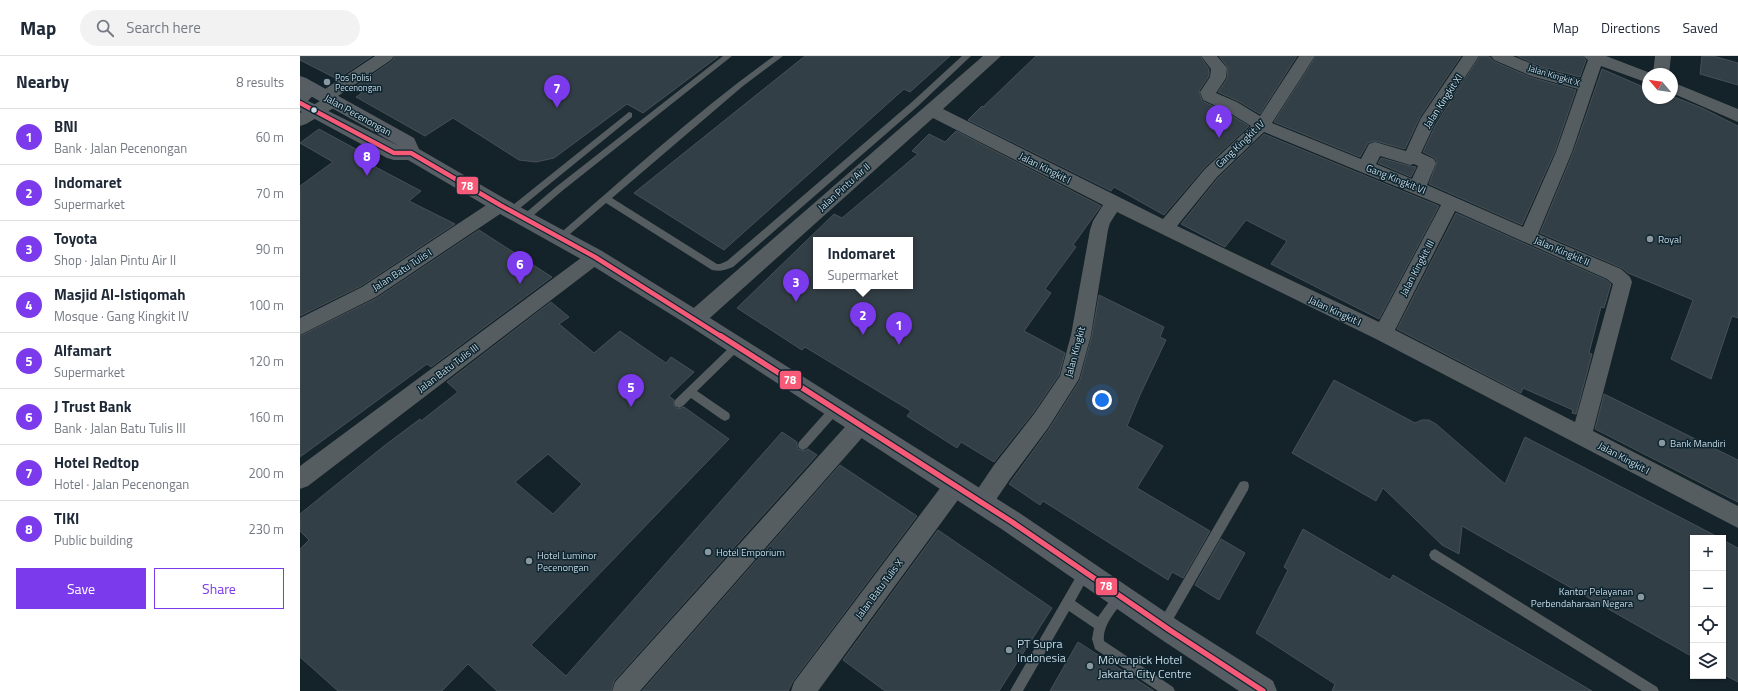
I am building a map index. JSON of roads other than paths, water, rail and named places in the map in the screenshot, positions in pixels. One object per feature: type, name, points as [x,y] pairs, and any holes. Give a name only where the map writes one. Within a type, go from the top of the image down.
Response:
[{"type":"street","points":[[305,111],[314,94],[386,56]]},
{"type":"street","name":"Jalan Pintu Air II","points":[[696,319],[930,110],[993,56]]},
{"type":"street","name":"Gang Kingkit VI","points":[[1209,56],[1219,68],[1218,78],[1208,92],[1209,96],[1231,106],[1262,125],[1417,187],[1528,237]]},
{"type":"street","name":"Gang Kingkit IV","points":[[1166,227],[1211,173],[1262,125],[1307,56]]},
{"type":"street","name":"Jalan Kingkit XI","points":[[1411,155],[1427,122],[1471,56]]},
{"type":"street","name":"Jalan Kingkit X","points":[[1499,56],[1537,72],[1587,86]]},
{"type":"street","points":[[1662,68],[1663,56]]},
{"type":"street","points":[[1593,57],[1642,76]]},
{"type":"street","name":"Jalan Kingkit II","points":[[1581,436],[1623,282],[1614,274],[1528,237],[1564,152],[1587,86],[1593,57]]},
{"type":"street","points":[[1678,90],[1738,116]]},
{"type":"street","name":"Jalan Pecenongan","points":[[314,94],[408,143],[411,153]]},
{"type":"street","name":"Jalan Kingkit I","points":[[930,110],[1280,285],[1382,333],[1738,517]]},
{"type":"street","name":"Jalan Pecenongan","points":[[305,111],[394,153],[411,153],[595,257],[696,319],[956,486],[1085,571],[1163,626],[1263,691]]},
{"type":"street","points":[[1366,166],[1374,148],[1409,160],[1411,155],[1428,163],[1417,187]]},
{"type":"street","name":"Jalan Kingkit III","points":[[1382,333],[1451,202]]},
{"type":"street","name":"Jalan Kingkit","points":[[981,503],[1002,472],[1041,422],[1069,379],[1081,335],[1099,230],[1102,221],[1114,203]]},
{"type":"street","name":"Jalan Batu Tulis I","points":[[300,327],[369,292],[472,226],[512,211]]},
{"type":"street","name":"Jalan Batu Tulis III","points":[[300,479],[595,257]]},
{"type":"street","points":[[624,691],[860,425]]},
{"type":"street","name":"Jalan Batu Tulis X","points":[[803,691],[956,486]]},
{"type":"lane","points":[[512,211],[565,184],[728,56]]},
{"type":"lane","points":[[560,238],[740,84],[779,56]]},
{"type":"lane","points":[[605,198],[715,267],[721,268],[730,264],[903,114],[967,56]]},
{"type":"lane","points":[[512,211],[629,114]]},
{"type":"lane","points":[[679,403],[736,346]]},
{"type":"lane","points":[[690,392],[724,416]]},
{"type":"lane","points":[[803,445],[835,409]]},
{"type":"lane","points":[[1163,626],[1244,486]]},
{"type":"lane","points":[[1436,555],[1653,691]]},
{"type":"lane","points":[[1016,691],[1085,571]]},
{"type":"lane","points":[[1120,596],[1101,626],[1097,639],[1102,648],[1169,691]]},
{"type":"lane","points":[[1067,603],[1101,626]]},
{"type":"place","name":"Pos Polisi Pecenongan","points":[[327,82]]},
{"type":"place","name":"Hotel Redtop","points":[[557,108]]},
{"type":"place","name":"Masjid Al-Istiqomah","points":[[1219,138]]},
{"type":"place","name":"TIKI","points":[[367,176]]},
{"type":"place","name":"Royal","points":[[1650,239]]},
{"type":"place","name":"J Trust Bank","points":[[520,284]]},
{"type":"place","name":"Toyota","points":[[796,302]]},
{"type":"place","name":"Indomaret","points":[[863,335]]},
{"type":"place","name":"BNI","points":[[899,345]]},
{"type":"place","name":"Alfamart","points":[[631,407]]},
{"type":"place","name":"Bank Mandiri","points":[[1662,443]]},
{"type":"place","name":"Hotel Emporium","points":[[708,552]]},
{"type":"place","name":"Hotel Luminor Pecenongan","points":[[529,561]]},
{"type":"place","name":"Kantor Pelayanan Perbendaharaan Negara","points":[[1641,597]]},
{"type":"place","name":"PT Supra Indonesia","points":[[1009,650]]},
{"type":"place","name":"Mövenpick Hotel Jakarta City Centre","points":[[1090,666]]}]
